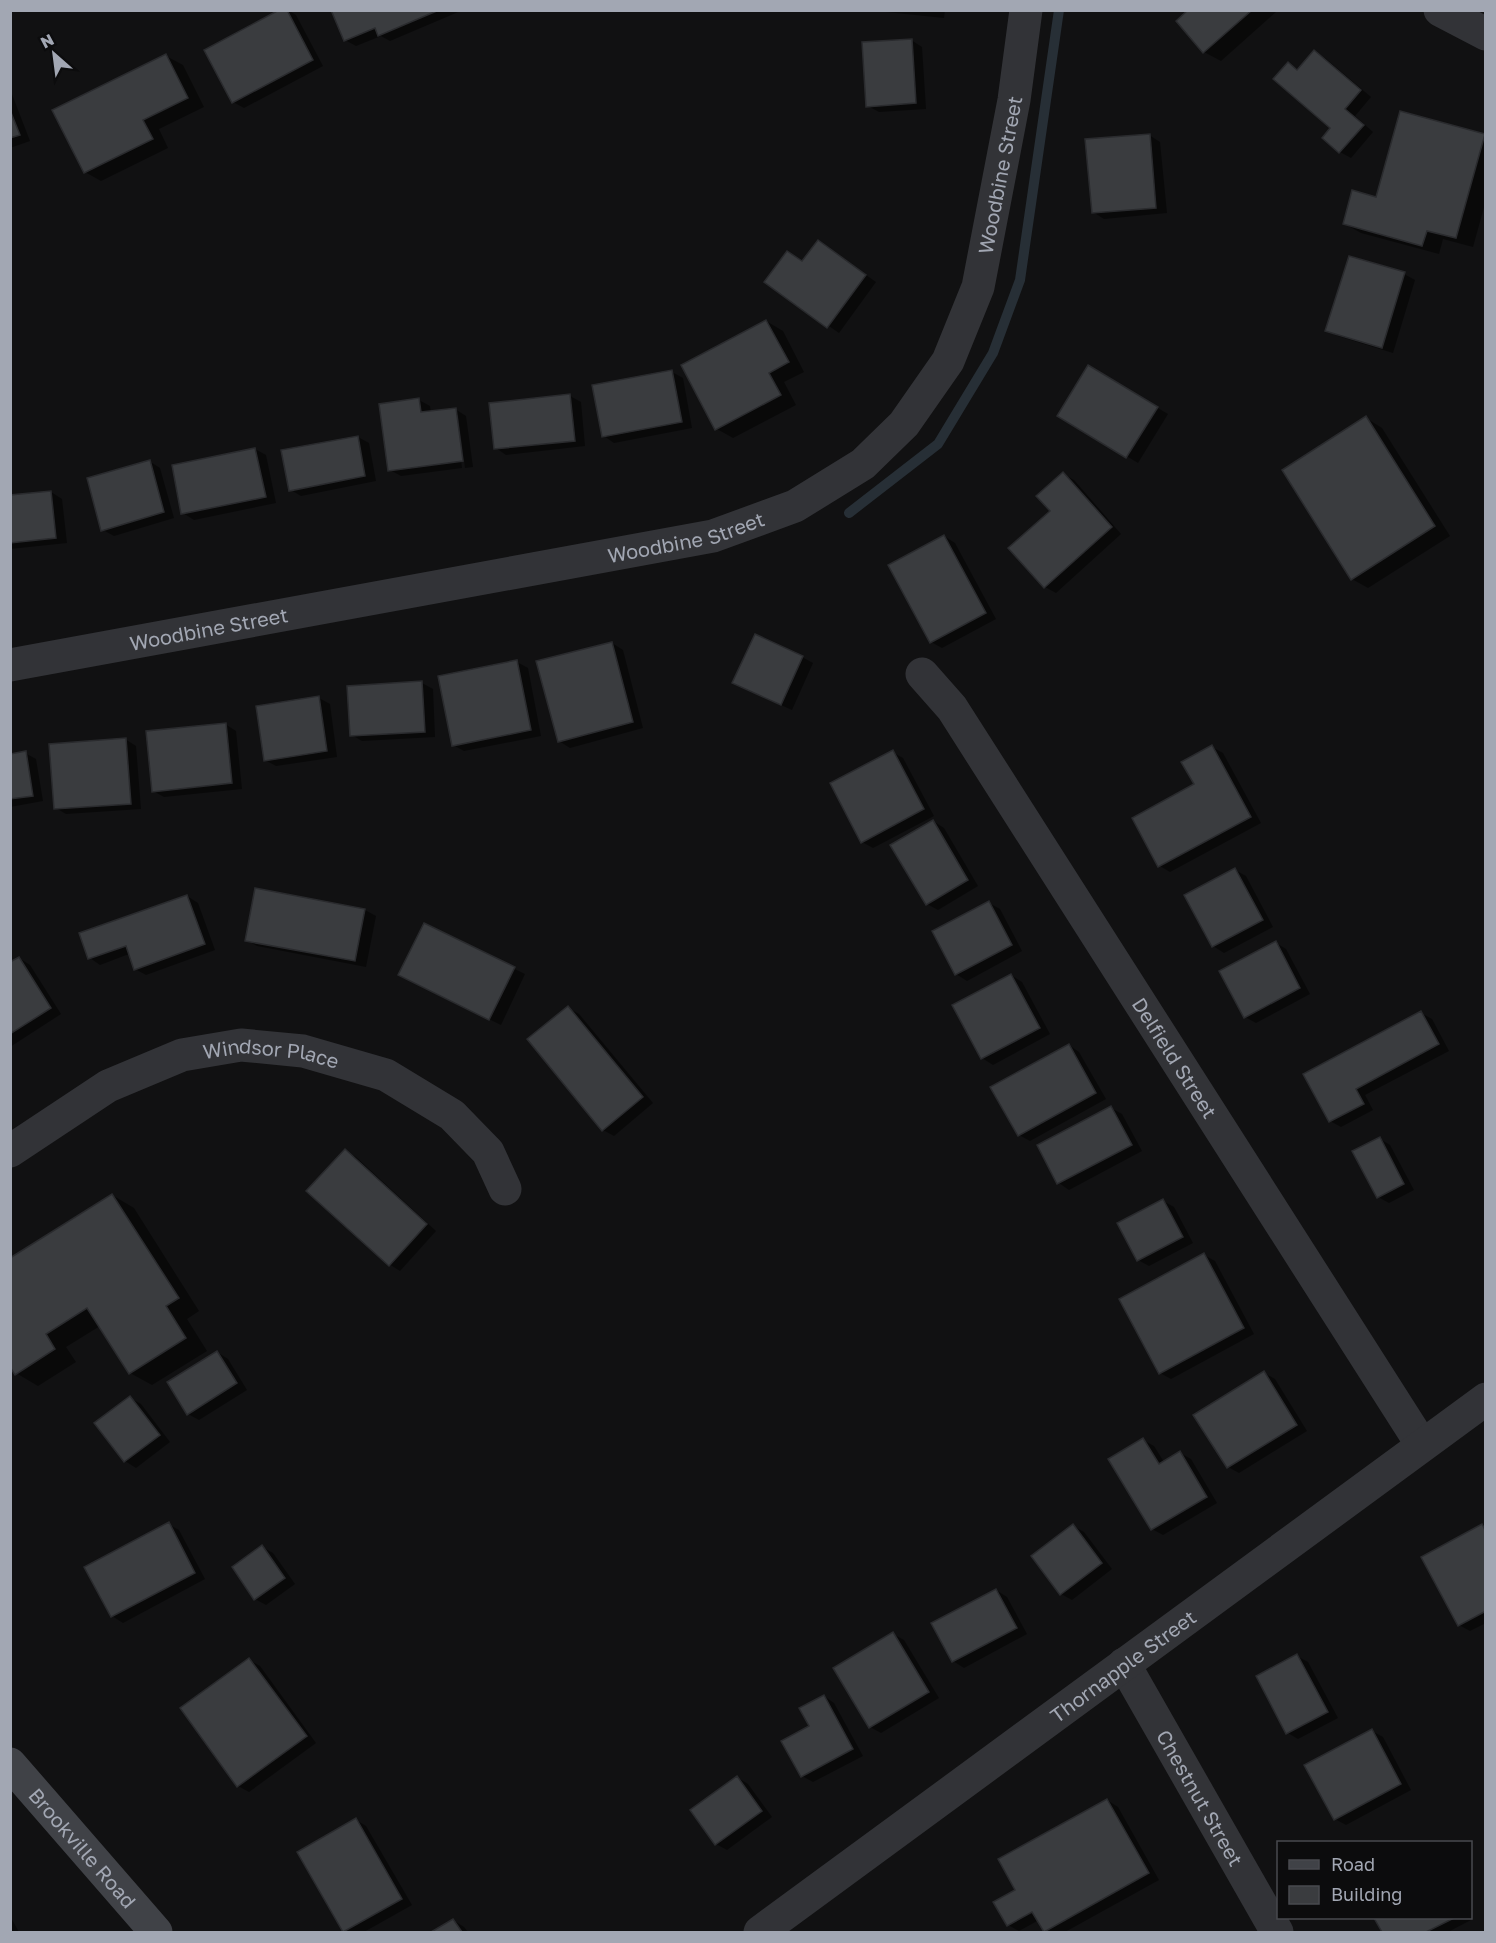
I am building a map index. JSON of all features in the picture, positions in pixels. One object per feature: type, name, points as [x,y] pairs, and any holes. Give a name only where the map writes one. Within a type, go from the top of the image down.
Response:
[{"type":"main road","name":"Brookville Road","points":[[10,1764],[156,1932]]},
{"type":"street","name":"Woodbine Street","points":[[10,665],[713,536],[795,506],[863,464],[904,424],[948,361],[978,287],[1014,100],[1026,10]]},
{"type":"street","points":[[1440,10],[1485,34]]},
{"type":"street","name":"Delfield Street","points":[[922,674],[952,708],[1422,1445]]},
{"type":"street","name":"Windsor Place","points":[[10,1152],[108,1086],[182,1055],[241,1045],[303,1051],[386,1075],[452,1116],[488,1152],[505,1189]]},
{"type":"street","name":"Thornapple Street","points":[[760,1932],[1485,1399]]},
{"type":"street","name":"Chestnut Street","points":[[1124,1664],[1277,1932]]},
{"type":"building","points":[[279,10],[287,10],[313,60],[232,103],[204,50]]},
{"type":"building","points":[[331,10],[439,10],[378,36],[375,28],[344,41]]},
{"type":"building","points":[[1188,10],[1252,10],[1203,53],[1176,21]]},
{"type":"building","points":[[912,39],[916,103],[866,107],[862,42]]},
{"type":"building","points":[[1314,50],[1361,90],[1345,109],[1364,125],[1339,153],[1322,138],[1330,128],[1273,79],[1288,62],[1297,70]]},
{"type":"building","points":[[166,54],[188,98],[143,120],[153,139],[84,173],[52,110]]},
{"type":"building","points":[[10,110],[20,135],[10,138]]},
{"type":"building","points":[[1400,111],[1485,134],[1456,238],[1427,231],[1422,246],[1343,224],[1352,190],[1376,197]]},
{"type":"building","points":[[1150,134],[1156,208],[1092,213],[1085,139]]},
{"type":"building","points":[[818,240],[866,275],[827,328],[764,282],[787,251],[802,261]]},
{"type":"building","points":[[1349,256],[1405,272],[1382,348],[1325,331]]},
{"type":"building","points":[[766,320],[789,362],[769,373],[781,395],[715,430],[681,365]]},
{"type":"building","points":[[1088,365],[1158,407],[1126,458],[1057,416]]},
{"type":"building","points":[[672,370],[682,422],[602,437],[592,385]]},
{"type":"building","points":[[570,394],[575,441],[494,449],[489,403]]},
{"type":"building","points":[[419,398],[421,412],[456,408],[463,461],[388,471],[379,404]]},
{"type":"building","points":[[1366,416],[1435,526],[1351,580],[1282,470]]},
{"type":"building","points":[[358,436],[365,476],[289,491],[281,450]]},
{"type":"building","points":[[255,448],[266,497],[181,514],[172,465]]},
{"type":"building","points":[[150,460],[164,512],[101,531],[87,478]]},
{"type":"building","points":[[1063,472],[1112,527],[1044,588],[1008,548],[1050,511],[1036,496]]},
{"type":"building","points":[[51,491],[56,538],[10,543],[10,495]]},
{"type":"building","points":[[944,535],[986,613],[930,643],[888,565]]},
{"type":"building","points":[[755,634],[803,656],[781,705],[732,683]]},
{"type":"building","points":[[612,642],[633,722],[558,742],[536,661]]},
{"type":"building","points":[[517,660],[531,730],[452,746],[438,676]]},
{"type":"building","points":[[422,681],[425,732],[350,736],[347,686]]},
{"type":"building","points":[[319,696],[327,751],[264,761],[256,706]]},
{"type":"building","points":[[226,723],[232,783],[152,792],[146,731]]},
{"type":"building","points":[[126,738],[131,804],[54,809],[49,744]]},
{"type":"building","points":[[1212,745],[1251,817],[1158,867],[1132,818],[1194,784],[1181,762]]},
{"type":"building","points":[[893,750],[924,809],[861,843],[830,783]]},
{"type":"building","points":[[26,751],[33,796],[10,799],[10,754]]},
{"type":"building","points":[[933,820],[968,880],[926,905],[890,845]]},
{"type":"building","points":[[1235,868],[1263,920],[1212,947],[1184,895]]},
{"type":"building","points":[[255,888],[365,909],[355,961],[245,941]]},
{"type":"building","points":[[187,895],[205,944],[134,970],[126,946],[88,959],[79,933]]},
{"type":"building","points":[[989,901],[1012,945],[955,975],[932,931]]},
{"type":"building","points":[[424,923],[515,967],[489,1020],[398,975]]},
{"type":"building","points":[[1276,941],[1300,988],[1244,1018],[1219,971]]},
{"type":"building","points":[[19,957],[51,1008],[10,1034],[10,962]]},
{"type":"building","points":[[1011,974],[1040,1028],[981,1059],[952,1005]]},
{"type":"building","points":[[568,1006],[643,1097],[602,1131],[527,1039]]},
{"type":"building","points":[[1421,1011],[1439,1044],[1356,1089],[1364,1104],[1329,1122],[1303,1074]]},
{"type":"building","points":[[1069,1044],[1096,1093],[1018,1136],[990,1087]]},
{"type":"building","points":[[1111,1106],[1132,1145],[1057,1184],[1037,1145]]},
{"type":"building","points":[[1380,1137],[1404,1184],[1377,1198],[1352,1151]]},
{"type":"building","points":[[345,1149],[427,1224],[389,1266],[306,1191]]},
{"type":"building","points":[[112,1194],[179,1298],[166,1306],[186,1338],[129,1374],[87,1308],[46,1334],[55,1349],[15,1375],[10,1367],[10,1258]]},
{"type":"building","points":[[1163,1199],[1183,1237],[1137,1261],[1117,1223]]},
{"type":"building","points":[[1204,1253],[1244,1328],[1159,1374],[1119,1299]]},
{"type":"building","points":[[217,1351],[237,1383],[187,1415],[167,1382]]},
{"type":"building","points":[[1264,1371],[1297,1425],[1227,1468],[1193,1415]]},
{"type":"building","points":[[130,1396],[160,1435],[124,1462],[94,1423]]},
{"type":"building","points":[[1143,1438],[1159,1464],[1180,1451],[1207,1497],[1151,1530],[1108,1459]]},
{"type":"building","points":[[169,1522],[195,1573],[111,1617],[84,1567]]},
{"type":"building","points":[[1073,1524],[1102,1563],[1060,1595],[1031,1556]]},
{"type":"building","points":[[1482,1524],[1486,1532],[1486,1611],[1458,1626],[1421,1557]]},
{"type":"building","points":[[262,1545],[285,1578],[254,1600],[232,1567]]},
{"type":"building","points":[[996,1589],[1017,1628],[952,1662],[931,1623]]},
{"type":"building","points":[[893,1632],[929,1692],[869,1728],[833,1668]]},
{"type":"building","points":[[1297,1654],[1328,1712],[1286,1734],[1256,1676]]},
{"type":"building","points":[[249,1658],[307,1736],[237,1787],[180,1708]]},
{"type":"building","points":[[824,1695],[853,1749],[801,1777],[781,1741],[809,1726],[799,1708]]},
{"type":"building","points":[[1372,1729],[1401,1784],[1334,1820],[1304,1765]]},
{"type":"building","points":[[737,1776],[762,1811],[715,1845],[690,1810]]},
{"type":"building","points":[[1107,1799],[1149,1873],[1044,1932],[1032,1912],[1007,1926],[993,1902],[1015,1890],[998,1859]]},
{"type":"building","points":[[356,1818],[402,1899],[343,1932],[297,1852]]},
{"type":"building","points":[[453,1919],[462,1932],[431,1932]]},
{"type":"building","points":[[1375,1919],[1452,1919],[1426,1932],[1382,1932]]},
{"type":"waterway","points":[[849,513],[938,444],[993,353],[1020,280],[1059,10]]}]
